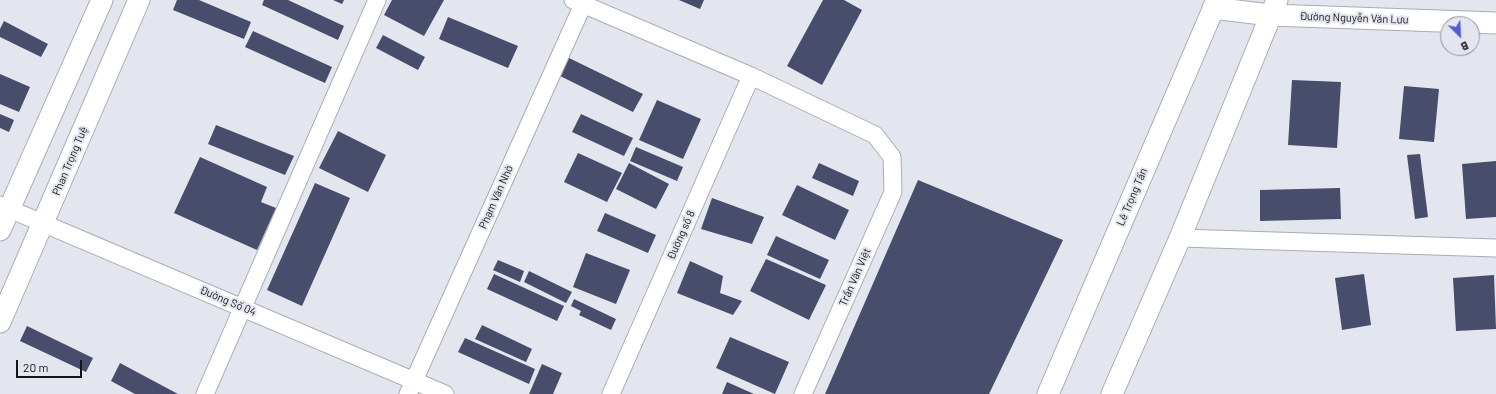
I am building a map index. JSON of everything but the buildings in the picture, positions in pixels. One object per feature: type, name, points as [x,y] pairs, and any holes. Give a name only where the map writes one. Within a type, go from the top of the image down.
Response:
[{"type":"street","points":[[0,230],[5,207],[102,0]]},
{"type":"street","name":"Phan Trọng Tuệ","points":[[0,322],[140,0]]},
{"type":"street","points":[[205,394],[377,0]]},
{"type":"street","points":[[580,1],[751,76]]},
{"type":"street","name":"Phạm Văn Nhờ","points":[[411,387],[580,1]]},
{"type":"street","name":"Đường Nguyễn Văn Lưu","points":[[1215,4],[1496,23]]},
{"type":"street","name":"Lê Trọng Tấn","points":[[1048,394],[1215,4]]},
{"type":"street","points":[[1112,394],[1180,238],[1274,8]]},
{"type":"street","name":"Trần Văn Việt","points":[[751,76],[875,135],[892,157],[893,192],[803,394]]},
{"type":"street","name":"Đường số 8","points":[[611,394],[751,76]]},
{"type":"street","name":"Đường Số 04","points":[[5,207],[242,307],[411,387],[445,394]]},
{"type":"street","points":[[1180,238],[1496,248]]}]
